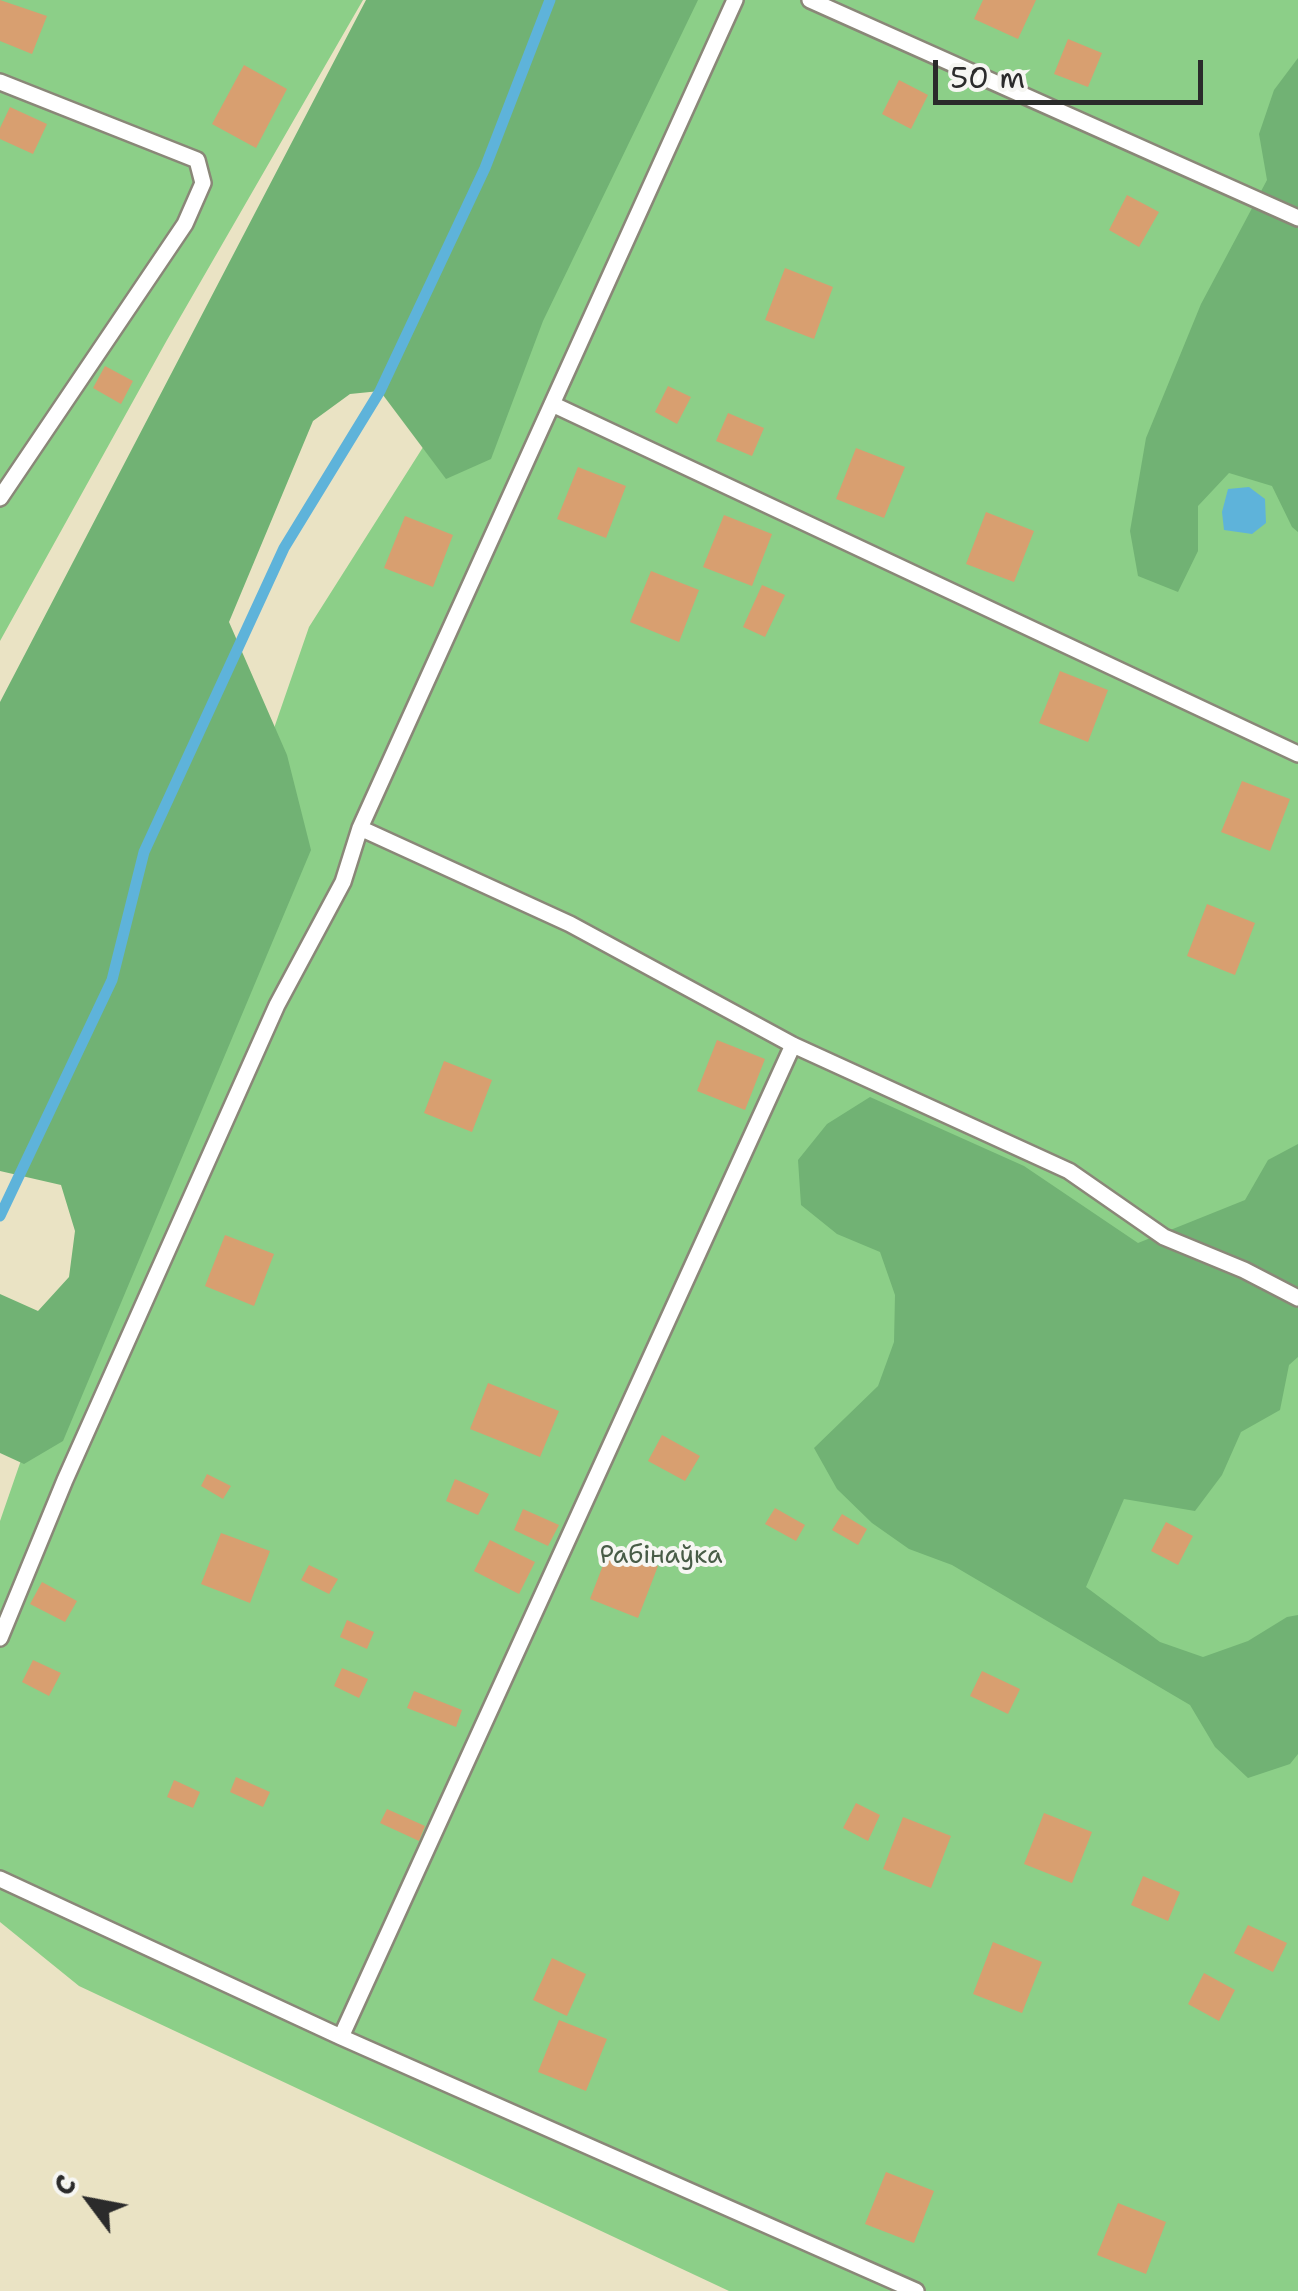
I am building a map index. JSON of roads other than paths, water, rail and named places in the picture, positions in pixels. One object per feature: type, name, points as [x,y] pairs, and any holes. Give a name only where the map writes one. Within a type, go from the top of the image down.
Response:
[{"type":"lane","points":[[0,1638],[65,1480],[277,1005],[343,882],[360,828],[735,0]]},
{"type":"lane","points":[[810,0],[1298,218]]},
{"type":"lane","points":[[0,82],[197,160],[203,184],[184,224],[0,498]]},
{"type":"lane","points":[[552,404],[1298,754]]},
{"type":"lane","points":[[360,828],[570,924],[793,1045],[1069,1172],[1164,1237],[1244,1270],[1298,1298]]},
{"type":"lane","points":[[341,2036],[793,1045]]},
{"type":"lane","points":[[0,1879],[341,2036],[916,2291]]},
{"type":"water","points":[[1249,487],[1265,499],[1266,523],[1252,534],[1224,530],[1222,512],[1228,489]]},
{"type":"waterway","points":[[0,1216],[112,980],[144,852],[284,548],[380,391],[485,168],[550,0]]},
{"type":"park label","name":"Рабінаўка","points":[[661,1556]]}]
